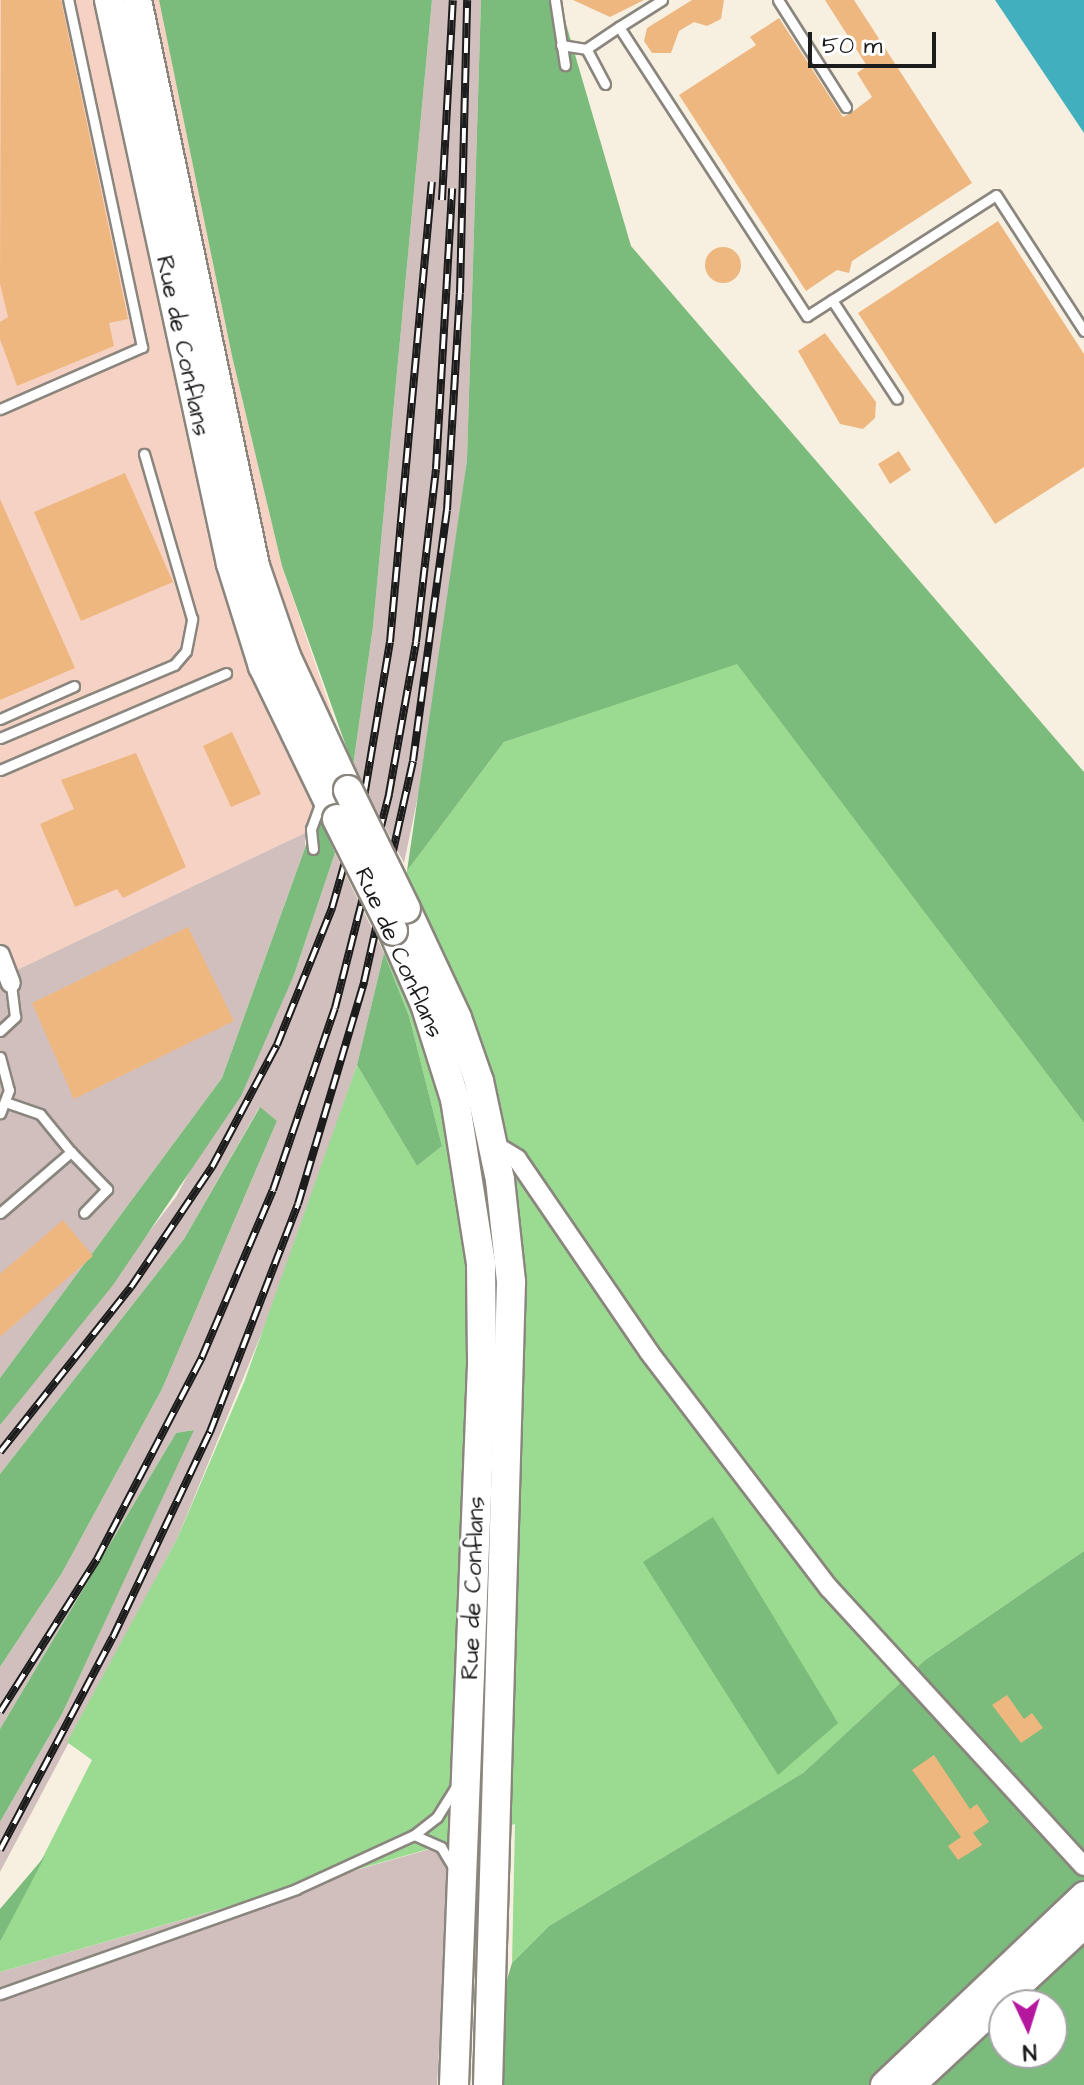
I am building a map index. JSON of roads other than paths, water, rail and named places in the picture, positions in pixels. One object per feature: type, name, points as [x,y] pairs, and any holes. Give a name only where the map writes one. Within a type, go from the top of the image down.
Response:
[{"type":"main road","name":"Rue de Conflans","points":[[109,0],[231,564],[263,666],[336,791],[400,920],[455,1099],[481,1264],[482,1365],[454,2085]]},
{"type":"main road","name":"Rue de Conflans","points":[[137,0],[255,566],[336,791],[337,819],[400,920],[461,1029],[494,1145],[506,1231],[512,1348],[488,2085]]},
{"type":"main road","points":[[884,2085],[1084,1895]]},
{"type":"main road","points":[[912,2085],[1084,1925]]},
{"type":"street","points":[[0,955],[11,983]]},
{"type":"street","points":[[494,1145],[517,1159],[535,1190],[649,1352],[829,1588],[1081,1863]]},
{"type":"street","points":[[506,1231],[517,1197],[535,1190]]},
{"type":"lane","points":[[0,409],[142,347],[68,0]]},
{"type":"lane","points":[[555,0],[565,65]]},
{"type":"lane","points":[[561,45],[586,49],[662,0]]},
{"type":"lane","points":[[778,0],[846,107]]},
{"type":"lane","points":[[619,27],[807,316],[996,195],[1084,331]]},
{"type":"lane","points":[[586,49],[605,84]]},
{"type":"lane","points":[[832,300],[897,399]]},
{"type":"lane","points":[[0,738],[174,665],[186,651],[192,619],[144,454]]},
{"type":"lane","points":[[0,770],[226,673]]},
{"type":"lane","points":[[0,719],[74,686]]},
{"type":"lane","points":[[313,849],[311,829],[336,791]]},
{"type":"lane","points":[[0,1031],[15,1017],[11,983]]},
{"type":"lane","points":[[0,1057],[8,1078],[6,1102],[0,1113]]},
{"type":"lane","points":[[6,1102],[40,1114],[107,1189],[84,1213]]},
{"type":"lane","points":[[0,1213],[71,1152]]},
{"type":"lane","points":[[0,1994],[296,1889],[414,1835],[448,1803],[468,1758]]},
{"type":"lane","points":[[414,1835],[441,1847],[450,1860],[463,1909]]},
{"type":"water","points":[[995,0],[1084,0],[1084,133]]},
{"type":"railway","points":[[442,200],[453,0]]},
{"type":"railway","points":[[0,1850],[113,1637],[210,1432],[298,1204],[364,982],[413,761],[447,510],[460,293],[467,0]]},
{"type":"railway","points":[[0,1452],[131,1287],[212,1167],[277,1045],[332,908],[365,791],[390,642],[432,182]]},
{"type":"railway","points":[[0,1712],[97,1559],[202,1357],[273,1190],[335,1008],[389,794],[416,642],[436,469],[452,188]]}]
